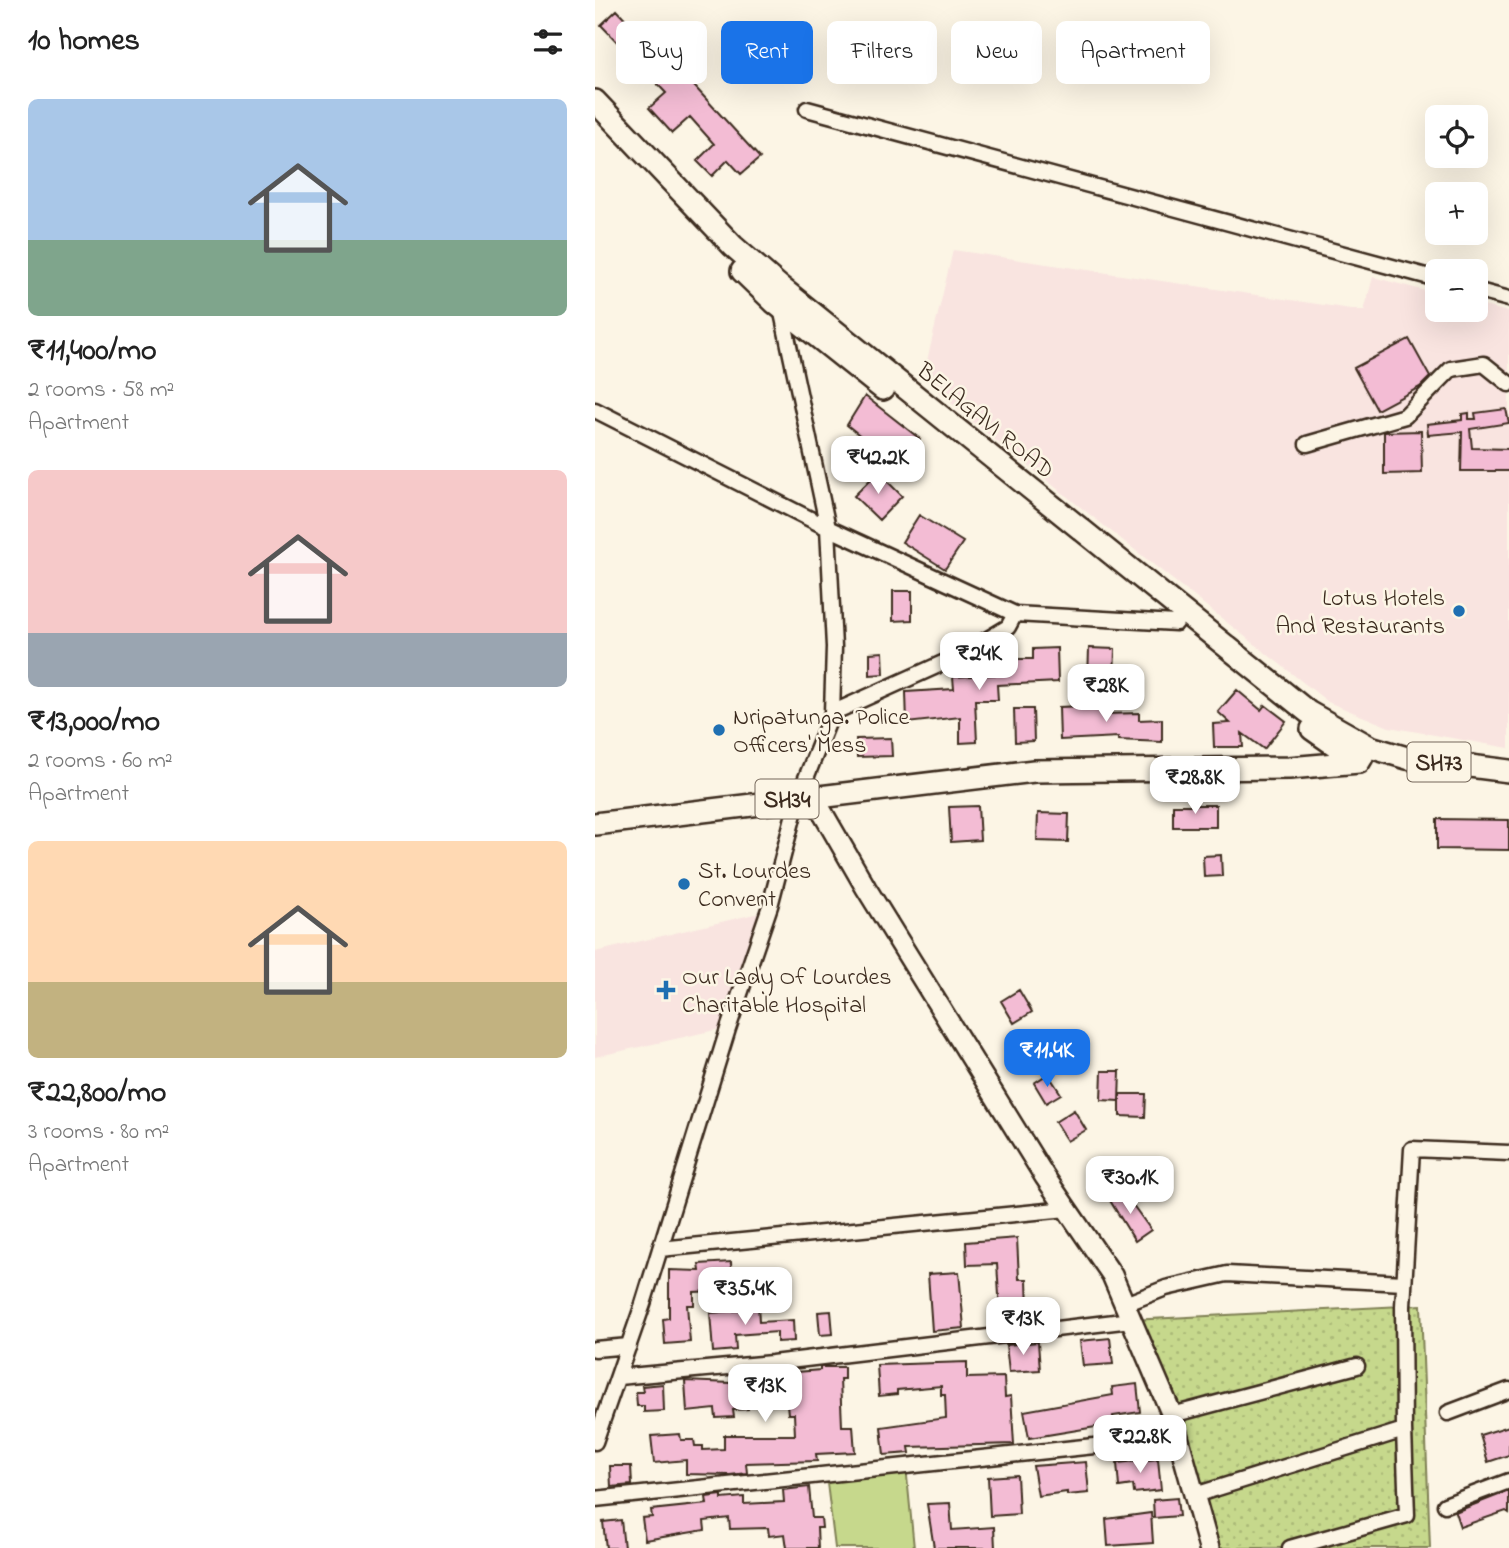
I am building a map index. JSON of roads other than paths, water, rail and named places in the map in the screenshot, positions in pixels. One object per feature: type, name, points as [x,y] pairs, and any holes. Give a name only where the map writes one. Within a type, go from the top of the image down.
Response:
[{"type":"main road","name":"BELAGAVI ROAD","points":[[595,101],[733,246],[779,286],[1192,622],[1365,754]]},
{"type":"main road","points":[[595,122],[726,257],[781,307],[1276,704],[1365,754]]},
{"type":"main road","name":"SH73","points":[[1365,754],[1509,771]]},
{"type":"main road","name":"SH34","points":[[595,824],[980,776],[1091,769],[1289,768],[1365,754]]},
{"type":"street","points":[[807,109],[1425,276]]},
{"type":"street","points":[[1488,293],[1509,299]]},
{"type":"street","points":[[597,1433],[629,1346],[725,1038],[832,713],[834,647],[828,528],[781,307]]},
{"type":"street","points":[[1307,444],[1405,416],[1451,369],[1484,364],[1509,384]]},
{"type":"street","points":[[595,410],[828,528],[1015,614],[1175,623]]},
{"type":"street","points":[[832,713],[963,654],[1008,627],[1015,614]]},
{"type":"street","points":[[806,797],[1067,1209],[1112,1275],[1172,1415],[1209,1548]]},
{"type":"street","points":[[1290,1548],[1407,1515],[1404,1283],[1412,1149],[1509,1153]]},
{"type":"street","points":[[660,1249],[1067,1209]]},
{"type":"street","points":[[618,1377],[772,1363],[1128,1312],[1166,1288],[1227,1274],[1404,1283]]},
{"type":"street","points":[[595,1349],[629,1346]]},
{"type":"street","points":[[1172,1415],[1357,1366]]},
{"type":"street","points":[[1448,1413],[1509,1390]]},
{"type":"street","points":[[1195,1495],[1404,1430]]},
{"type":"street","points":[[595,1499],[1179,1437]]},
{"type":"street","points":[[1445,1505],[1509,1481]]},
{"type":"place","name":"Lotus Hotels And Restaurants","points":[[1459,611]]},
{"type":"place","name":"Nripatunga. Police Officers' Mess","points":[[719,730]]},
{"type":"place","name":"St. Lourdes Convent","points":[[684,884]]},
{"type":"place","name":"Our Lady Of Lourdes Charitable Hospital","points":[[666,990]]}]
